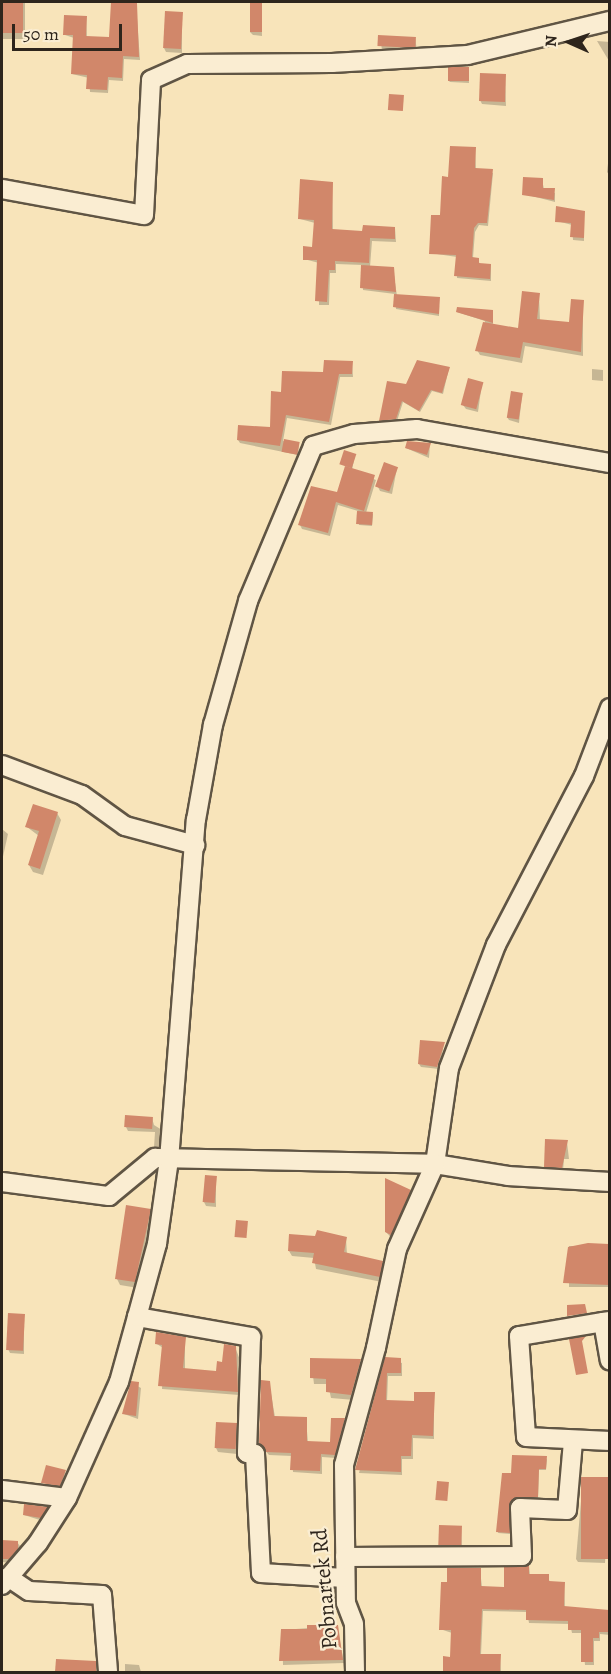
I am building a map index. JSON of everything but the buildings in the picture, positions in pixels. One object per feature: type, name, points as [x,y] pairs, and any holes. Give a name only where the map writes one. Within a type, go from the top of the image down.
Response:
[{"type":"street","points":[[2,189],[144,215],[151,80],[188,64],[332,63],[468,55],[609,21]]},
{"type":"street","points":[[108,1672],[102,1595],[29,1591],[5,1581],[38,1543],[67,1498],[119,1382],[157,1244],[169,1160],[195,845],[213,725],[248,601],[313,446],[354,434],[417,429],[609,463]]},
{"type":"street","name":"Pobnartek Rd","points":[[355,1672],[354,1624],[346,1604],[344,1465],[376,1348],[397,1249],[435,1164],[453,1057],[496,945],[584,776],[609,708]]},
{"type":"street","points":[[2,765],[82,795],[125,826],[195,845]]},
{"type":"street","points":[[2,1182],[109,1196],[155,1158],[435,1164],[508,1176],[609,1182]]},
{"type":"street","points":[[137,1317],[251,1338],[247,1453],[255,1454],[261,1573],[345,1578]]},
{"type":"street","points":[[609,1360],[606,1322],[519,1336],[526,1437],[609,1441]]},
{"type":"street","points":[[345,1557],[522,1556],[520,1508],[567,1510],[573,1441]]},
{"type":"street","points":[[2,1490],[67,1498]]}]
